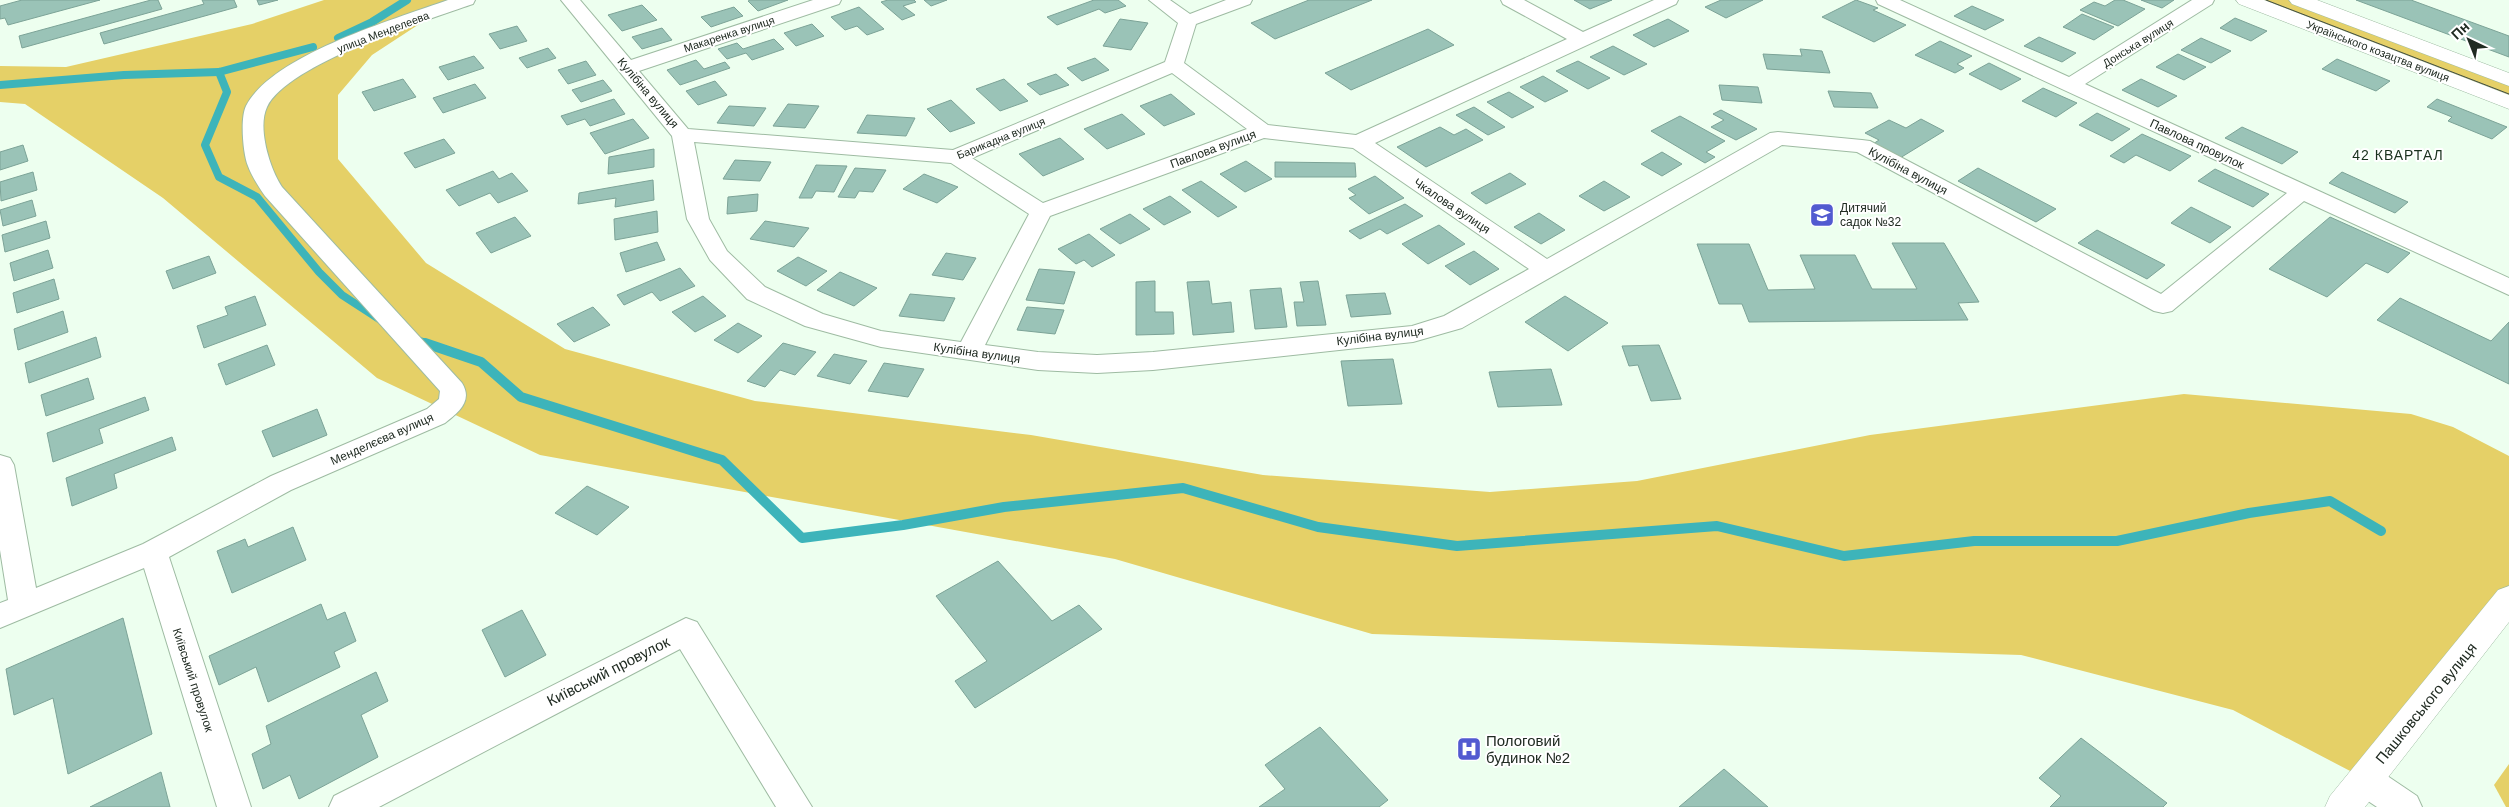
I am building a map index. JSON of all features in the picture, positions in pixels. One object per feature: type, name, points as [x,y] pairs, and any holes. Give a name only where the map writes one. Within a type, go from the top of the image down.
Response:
[{"type":"street","name":"улица Менделеева","points":[[328,53],[466,0]]},
{"type":"street","name":"Кулібіна вулиця","points":[[570,0],[682,135],[698,219],[718,255],[756,293],[814,320],[881,339],[1038,361],[1097,364],[1153,361],[1413,334],[1453,322],[1778,138],[1862,146],[2164,305],[2302,192]]},
{"type":"street","name":"Макаренка вулиця","points":[[627,68],[832,0]]},
{"type":"street","points":[[1158,0],[1188,21]]},
{"type":"street","points":[[1188,21],[1243,0]]},
{"type":"street","points":[[1510,0],[1582,40]]},
{"type":"street","points":[[1359,142],[1669,0]]},
{"type":"street","name":"Павлова провулок","points":[[1885,0],[2509,287]]},
{"type":"street","name":"Донська вулиця","points":[[2070,85],[2205,0]]},
{"type":"street","name":"Українського козацтва вулиця","points":[[2246,0],[2509,103]]},
{"type":"street","name":"Українського козацтва вулиця","points":[[2299,0],[2509,80]]},
{"type":"street","points":[[1188,21],[1174,65],[1262,131]]},
{"type":"street","name":"Менделєєва вулиця","points":[[12,611],[153,552],[281,483],[436,416],[452,403],[453,389],[273,191],[258,165],[254,126],[256,107],[270,87],[296,68],[328,53]]},
{"type":"street","name":"Барикадна вулиця","points":[[682,135],[956,158],[1174,65]]},
{"type":"street","name":"Павлова вулиця","points":[[1041,212],[1262,131],[1359,142]]},
{"type":"street","name":"Чкалова вулиця","points":[[1359,142],[1546,269]]},
{"type":"street","points":[[956,158],[1041,212],[969,351]]},
{"type":"street","points":[[0,466],[12,611]]},
{"type":"street","name":"Київський провулок","points":[[153,552],[234,807]]},
{"type":"street","name":"Пашковського вулиця","points":[[2343,807],[2509,599]]},
{"type":"street","name":"Київський провулок","points":[[346,807],[686,630],[795,807]]},
{"type":"street","points":[[2365,780],[2405,807]]},
{"type":"shaded area","points":[[324,0],[456,0],[372,55],[338,95],[338,159],[426,263],[565,349],[755,401],[1031,435],[1263,475],[1490,492],[1637,481],[1870,435],[2184,394],[2411,414],[2453,427],[2509,456],[2509,585],[2354,773],[2233,710],[2021,655],[1372,634],[1115,559],[540,455],[377,378],[163,198],[25,104],[0,102],[0,66],[66,67],[252,24]]},
{"type":"shaded area","points":[[2254,0],[2291,0],[2509,84],[2509,100]]},
{"type":"shaded area","points":[[2509,764],[2509,807],[2506,807],[2494,785]]},
{"type":"building","points":[[22,0],[100,0],[8,25],[5,18],[0,19],[0,6]]},
{"type":"building","points":[[151,0],[158,0],[162,9],[22,48],[19,36]]},
{"type":"building","points":[[202,0],[234,0],[237,7],[104,44],[100,33],[204,4]]},
{"type":"building","points":[[257,0],[278,0],[259,5]]},
{"type":"building","points":[[750,0],[788,0],[758,11],[748,1]]},
{"type":"building","points":[[888,0],[914,0],[916,2],[903,6],[915,15],[902,20],[881,2]]},
{"type":"building","points":[[924,0],[947,0],[931,6]]},
{"type":"building","points":[[1094,0],[1118,0],[1126,6],[1105,13],[1099,9],[1057,25],[1047,17]]},
{"type":"building","points":[[1309,0],[1372,0],[1275,39],[1251,23]]},
{"type":"building","points":[[1574,0],[1612,0],[1590,9]]},
{"type":"building","points":[[1721,0],[1763,0],[1726,18],[1705,7]]},
{"type":"building","points":[[1856,0],[1878,8],[1873,10],[1906,25],[1874,42],[1822,17]]},
{"type":"building","points":[[2115,0],[2123,0],[2145,9],[2118,26],[2080,10],[2094,2],[2105,6]]},
{"type":"building","points":[[2141,0],[2174,0],[2162,8]]},
{"type":"building","points":[[2356,0],[2411,0],[2509,36],[2509,57]]},
{"type":"building","points":[[642,5],[657,20],[622,31],[608,15]]},
{"type":"building","points":[[1972,6],[2004,20],[1985,30],[1954,16]]},
{"type":"building","points":[[734,7],[743,16],[711,27],[701,17]]},
{"type":"building","points":[[859,7],[884,29],[867,35],[857,26],[845,30],[831,17]]},
{"type":"building","points":[[2082,14],[2114,27],[2094,40],[2063,27]]},
{"type":"building","points":[[2235,18],[2267,31],[2251,41],[2220,28]]},
{"type":"building","points":[[1120,19],[1148,23],[1131,50],[1103,46]]},
{"type":"building","points":[[1668,19],[1689,31],[1654,47],[1633,35]]},
{"type":"building","points":[[812,24],[824,36],[796,46],[784,33]]},
{"type":"building","points":[[517,26],[527,41],[500,49],[489,34]]},
{"type":"building","points":[[662,28],[672,40],[642,49],[632,37]]},
{"type":"building","points":[[1428,29],[1454,45],[1351,90],[1325,73]]},
{"type":"building","points":[[2039,37],[2076,53],[2062,62],[2024,46]]},
{"type":"building","points":[[2201,38],[2231,51],[2211,63],[2181,50]]},
{"type":"building","points":[[774,39],[784,49],[752,60],[746,53],[727,59],[718,49],[737,43],[743,49]]},
{"type":"building","points":[[1940,41],[1972,56],[1957,64],[1964,68],[1955,73],[1915,55]]},
{"type":"building","points":[[1613,46],[1647,64],[1624,75],[1590,57]]},
{"type":"building","points":[[548,48],[556,58],[527,68],[519,58]]},
{"type":"building","points":[[1800,49],[1822,51],[1830,73],[1767,69],[1763,54],[1802,56]]},
{"type":"building","points":[[2178,54],[2206,67],[2184,80],[2156,67]]},
{"type":"building","points":[[474,56],[484,68],[448,80],[439,67]]},
{"type":"building","points":[[1095,58],[1109,70],[1082,81],[1067,68]]},
{"type":"building","points":[[2337,59],[2390,81],[2376,91],[2322,69]]},
{"type":"building","points":[[696,60],[704,69],[725,62],[730,68],[680,85],[667,70]]},
{"type":"building","points":[[586,61],[596,75],[568,84],[558,70]]},
{"type":"building","points":[[1578,61],[1610,78],[1588,89],[1556,71]]},
{"type":"building","points":[[1989,63],[2021,79],[2001,90],[1969,74]]},
{"type":"building","points":[[1056,74],[1069,85],[1040,95],[1027,84]]},
{"type":"building","points":[[1543,76],[1568,91],[1545,102],[1520,87]]},
{"type":"building","points":[[403,79],[416,97],[374,111],[362,92]]},
{"type":"building","points":[[1004,79],[1028,101],[1000,111],[976,89]]},
{"type":"building","points":[[2141,79],[2177,96],[2158,107],[2122,90]]},
{"type":"building","points":[[603,80],[612,91],[581,102],[572,90]]},
{"type":"building","points":[[715,81],[727,95],[698,105],[686,91]]},
{"type":"building","points":[[475,84],[486,98],[443,113],[433,98]]},
{"type":"building","points":[[1719,85],[1758,87],[1762,103],[1722,100]]},
{"type":"building","points":[[2043,88],[2077,103],[2056,117],[2022,101]]},
{"type":"building","points":[[1828,91],[1871,93],[1878,108],[1834,107]]},
{"type":"building","points":[[1509,92],[1534,107],[1512,118],[1487,102]]},
{"type":"building","points":[[1171,94],[1195,114],[1164,126],[1140,106]]},
{"type":"building","points":[[614,99],[625,114],[590,126],[585,119],[567,125],[561,116]]},
{"type":"building","points":[[2437,99],[2507,127],[2492,139],[2448,121],[2452,117],[2427,107]]},
{"type":"building","points":[[951,100],[975,123],[950,132],[927,109]]},
{"type":"building","points":[[788,104],[819,106],[805,128],[773,126]]},
{"type":"building","points":[[729,106],[766,108],[754,126],[717,123]]},
{"type":"building","points":[[1474,107],[1505,127],[1488,135],[1456,115]]},
{"type":"building","points":[[1721,110],[1757,129],[1736,140],[1711,127],[1724,120],[1713,114]]},
{"type":"building","points":[[2097,113],[2130,129],[2112,141],[2079,125]]},
{"type":"building","points":[[1122,114],[1145,134],[1107,149],[1084,129]]},
{"type":"building","points":[[867,115],[915,118],[906,136],[857,133]]},
{"type":"building","points":[[1680,116],[1725,141],[1706,152],[1715,157],[1705,163],[1651,131]]},
{"type":"building","points":[[633,119],[649,138],[605,154],[590,133]]},
{"type":"building","points":[[1921,119],[1944,131],[1900,158],[1873,144],[1879,140],[1865,133],[1889,120],[1906,128]]},
{"type":"building","points":[[1440,127],[1454,135],[1466,129],[1483,140],[1426,167],[1397,147]]},
{"type":"building","points":[[2242,127],[2298,152],[2282,164],[2225,138]]},
{"type":"building","points":[[2142,134],[2191,156],[2170,171],[2136,155],[2124,163],[2110,156]]},
{"type":"building","points":[[1060,138],[1084,159],[1043,176],[1019,154]]},
{"type":"building","points":[[444,139],[455,153],[415,168],[404,153]]},
{"type":"building","points":[[23,145],[28,161],[0,170],[0,152]]},
{"type":"building","points":[[654,149],[654,167],[608,174],[609,157]]},
{"type":"building","points":[[1662,152],[1682,164],[1662,176],[1641,164]]},
{"type":"building","points":[[735,160],[771,162],[760,181],[723,179]]},
{"type":"building","points":[[1246,161],[1272,179],[1245,192],[1220,174]]},
{"type":"building","points":[[1275,162],[1355,163],[1356,177],[1275,177]]},
{"type":"building","points":[[816,165],[847,166],[834,192],[816,191],[812,198],[799,198]]},
{"type":"building","points":[[855,168],[886,170],[873,192],[859,191],[855,198],[838,197]]},
{"type":"building","points":[[1978,168],[2056,209],[2036,222],[1958,181]]},
{"type":"building","points":[[2215,169],[2269,194],[2253,207],[2198,181]]},
{"type":"building","points":[[493,171],[499,179],[512,173],[528,191],[498,203],[490,193],[459,206],[446,190]]},
{"type":"building","points":[[33,172],[37,190],[1,201],[0,182]]},
{"type":"building","points":[[2342,172],[2408,202],[2395,213],[2329,183]]},
{"type":"building","points":[[1510,173],[1526,184],[1486,204],[1471,193]]},
{"type":"building","points":[[924,174],[958,187],[937,203],[903,189]]},
{"type":"building","points":[[1375,176],[1404,198],[1369,214],[1349,198],[1356,195],[1348,189]]},
{"type":"building","points":[[653,180],[654,200],[615,207],[616,198],[578,204],[579,193]]},
{"type":"building","points":[[1201,181],[1237,207],[1218,217],[1182,190]]},
{"type":"building","points":[[1604,181],[1630,197],[1604,211],[1579,196]]},
{"type":"building","points":[[758,194],[757,211],[727,214],[728,197]]},
{"type":"building","points":[[1170,196],[1191,212],[1164,225],[1143,209]]},
{"type":"building","points":[[32,200],[36,216],[3,226],[0,210]]},
{"type":"building","points":[[1405,204],[1423,216],[1387,234],[1380,229],[1360,239],[1349,231]]},
{"type":"building","points":[[2191,207],[2231,227],[2210,243],[2171,223]]},
{"type":"building","points":[[657,211],[658,232],[615,240],[614,219]]},
{"type":"building","points":[[1539,213],[1565,230],[1541,244],[1514,227]]},
{"type":"building","points":[[1130,214],[1150,229],[1120,244],[1100,229]]},
{"type":"building","points":[[515,217],[531,236],[491,253],[476,233]]},
{"type":"building","points":[[2330,217],[2410,253],[2388,273],[2366,263],[2327,297],[2269,269]]},
{"type":"building","points":[[46,221],[50,238],[5,252],[2,235]]},
{"type":"building","points":[[765,221],[809,228],[794,247],[750,239]]},
{"type":"building","points":[[1439,225],[1465,244],[1428,264],[1402,244]]},
{"type":"building","points":[[2097,230],[2165,265],[2147,279],[2078,243]]},
{"type":"building","points":[[1089,234],[1115,255],[1092,267],[1084,260],[1076,264],[1058,249]]},
{"type":"building","points":[[657,242],[665,260],[626,272],[620,253]]},
{"type":"building","points":[[1892,243],[1944,243],[1979,302],[1958,303],[1968,320],[1749,322],[1742,304],[1719,304],[1697,244],[1749,244],[1768,290],[1815,289],[1800,255],[1855,255],[1872,289],[1917,289]]},
{"type":"building","points":[[48,250],[53,268],[14,281],[10,263]]},
{"type":"building","points":[[1474,251],[1499,269],[1470,285],[1445,266]]},
{"type":"building","points":[[946,253],[976,258],[963,280],[932,275]]},
{"type":"building","points":[[209,256],[216,273],[173,289],[166,271]]},
{"type":"building","points":[[798,257],[827,271],[806,286],[777,271]]},
{"type":"building","points":[[680,268],[695,286],[660,301],[652,292],[624,305],[617,295]]},
{"type":"building","points":[[1039,269],[1075,272],[1064,304],[1026,300]]},
{"type":"building","points":[[840,272],[877,288],[854,306],[817,290]]},
{"type":"building","points":[[54,279],[59,299],[17,313],[13,293]]},
{"type":"building","points":[[1155,281],[1155,312],[1173,312],[1174,334],[1136,335],[1136,282]]},
{"type":"building","points":[[1209,281],[1212,304],[1231,302],[1234,332],[1193,335],[1187,282]]},
{"type":"building","points":[[1318,281],[1326,325],[1297,326],[1294,302],[1304,302],[1300,282]]},
{"type":"building","points":[[1281,288],[1287,327],[1255,329],[1250,290]]},
{"type":"building","points":[[1385,293],[1391,314],[1351,317],[1346,295]]},
{"type":"building","points":[[910,294],[955,298],[944,321],[899,316]]},
{"type":"building","points":[[255,296],[266,325],[204,348],[197,326],[228,315],[225,307]]},
{"type":"building","points":[[703,296],[726,316],[695,332],[672,312]]},
{"type":"building","points":[[1565,296],[1608,323],[1568,351],[1525,322]]},
{"type":"building","points":[[2400,298],[2491,341],[2509,322],[2509,384],[2377,320]]},
{"type":"building","points":[[593,307],[610,325],[574,342],[557,324]]},
{"type":"building","points":[[1027,307],[1064,310],[1055,334],[1017,330]]},
{"type":"building","points":[[63,311],[68,332],[18,350],[14,329]]},
{"type":"building","points":[[738,323],[762,336],[738,353],[714,340]]},
{"type":"building","points":[[96,337],[101,357],[29,383],[25,363]]},
{"type":"building","points":[[783,343],[816,352],[795,375],[780,370],[765,387],[747,381]]},
{"type":"building","points":[[267,345],[275,365],[226,385],[218,364]]},
{"type":"building","points":[[1659,345],[1681,399],[1651,401],[1638,365],[1629,366],[1622,346]]},
{"type":"building","points":[[834,354],[867,361],[850,384],[817,376]]},
{"type":"building","points":[[1393,359],[1402,404],[1348,406],[1341,361]]},
{"type":"building","points":[[884,363],[924,369],[908,397],[868,391]]},
{"type":"building","points":[[1551,369],[1562,405],[1498,407],[1489,372]]},
{"type":"building","points":[[88,378],[94,399],[46,416],[41,395]]},
{"type":"building","points":[[145,397],[149,410],[99,429],[103,443],[53,462],[47,433]]},
{"type":"building","points":[[317,409],[327,435],[273,457],[262,431]]},
{"type":"building","points":[[172,437],[176,450],[114,474],[117,488],[72,506],[66,478]]},
{"type":"building","points":[[587,486],[629,507],[597,535],[555,513]]},
{"type":"building","points":[[293,527],[306,560],[232,593],[217,551],[245,539],[248,547]]},
{"type":"building","points":[[998,561],[1052,621],[1079,605],[1102,629],[975,708],[955,681],[987,661],[936,596]]},
{"type":"building","points":[[321,604],[327,620],[345,612],[356,641],[334,652],[340,667],[268,702],[256,667],[219,685],[209,656]]},
{"type":"building","points":[[522,610],[546,655],[505,677],[482,630]]},
{"type":"building","points":[[123,618],[152,734],[68,774],[53,698],[14,715],[6,669]]},
{"type":"building","points":[[376,672],[388,701],[361,715],[378,757],[299,799],[290,775],[263,789],[252,754],[271,744],[266,726]]},
{"type":"building","points":[[1320,727],[1388,800],[1379,807],[1259,807],[1285,789],[1265,765]]},
{"type":"building","points":[[2081,738],[2167,803],[2163,807],[2050,807],[2061,796],[2039,778]]},
{"type":"building","points":[[1724,769],[1768,807],[1679,807]]},
{"type":"building","points":[[161,772],[170,807],[90,807]]},
{"type":"waterway","points":[[338,38],[372,22],[407,0]]},
{"type":"waterway","points":[[219,72],[313,47]]},
{"type":"waterway","points":[[0,85],[124,75],[219,72]]},
{"type":"waterway","points":[[219,72],[227,92],[205,145],[219,177],[257,197],[319,272],[342,295],[379,319]]},
{"type":"waterway","points":[[414,339],[429,344]]},
{"type":"waterway","points":[[425,343],[481,362],[521,397],[722,460],[802,538],[903,525],[1004,507],[1183,488],[1318,527],[1457,546],[1717,526],[1844,556],[1974,541],[2117,541],[2249,513],[2330,501],[2381,531]]},
{"type":"tram line","points":[[2266,0],[2509,94]]},
{"type":"place","name":"Дитячий садок №32","points":[[1822,215]]},
{"type":"place","name":"Пологовий будинок №2","points":[[1469,749]]},
{"type":"district","name":"42 КВАРТАЛ","points":[[2398,155]]}]
